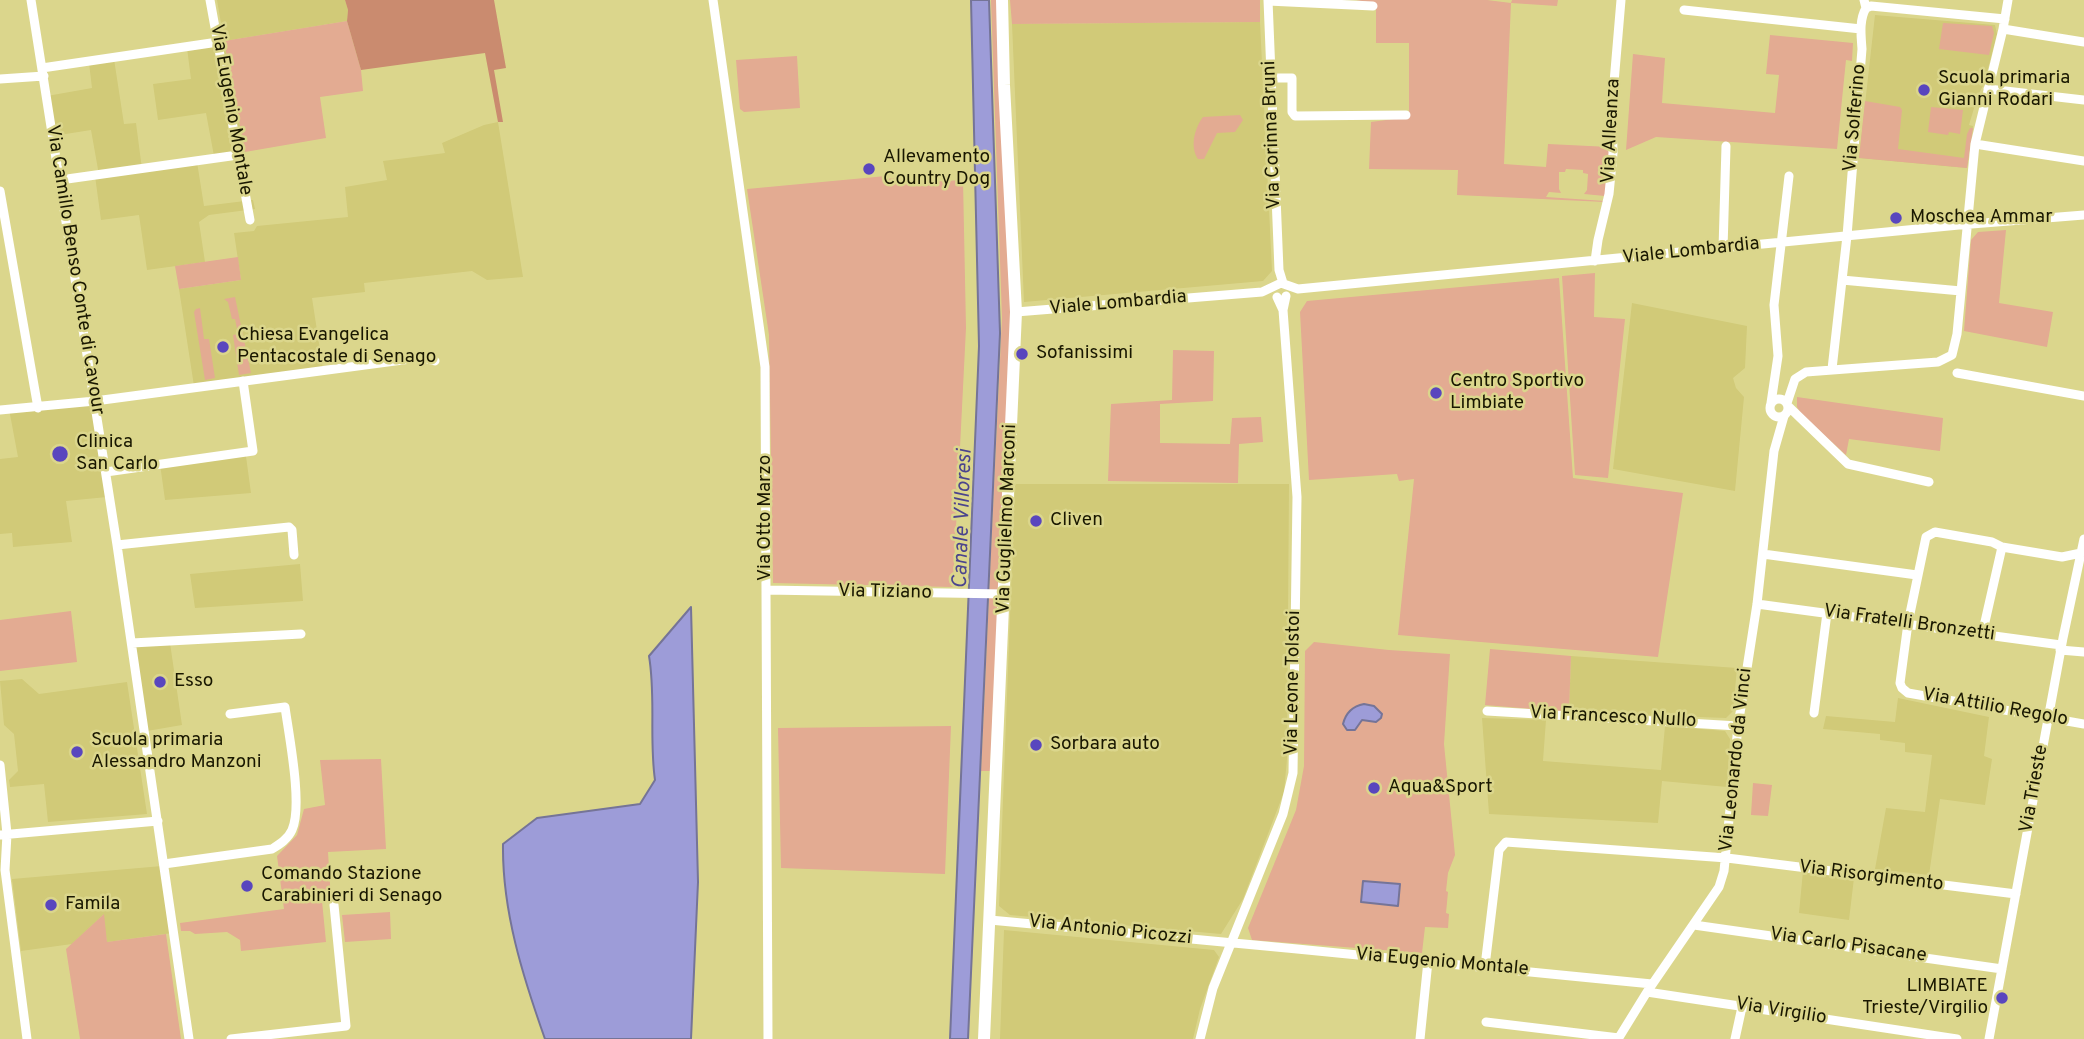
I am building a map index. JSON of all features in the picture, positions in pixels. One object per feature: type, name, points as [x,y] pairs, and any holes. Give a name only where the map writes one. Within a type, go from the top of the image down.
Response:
[{"type":"street","name":"Via Camillo Benso Conte di Cavour","points":[[31,0],[106,472],[189,1039]]},
{"type":"street","name":"Via Eugenio Montale","points":[[210,0],[250,220]]},
{"type":"street","name":"Via Otto Marzo","points":[[713,0],[764,354],[768,1039]]},
{"type":"street","name":"Via Guglielmo Marconi","points":[[985,1039],[999,594],[1016,312],[1003,85],[1002,0]]},
{"type":"street","name":"Via Alleanza","points":[[1595,261],[1609,194],[1614,145],[1612,106],[1621,0]]},
{"type":"street","name":"Via Leonardo da Vinci","points":[[1774,451],[1788,395],[1797,376],[1805,372],[1832,369],[1938,362],[1949,358],[1954,351],[1975,144],[2008,0]]},
{"type":"street","points":[[1268,1],[1373,6]]},
{"type":"street","name":"Via Corinna Bruni","points":[[1268,1],[1281,291]]},
{"type":"street","points":[[1865,4],[2005,19]]},
{"type":"street","name":"Via Solferino","points":[[1832,369],[1847,236],[1862,48],[1862,14],[1865,4]]},
{"type":"street","points":[[1684,10],[1861,29]]},
{"type":"street","points":[[2003,29],[2084,42]]},
{"type":"street","points":[[0,79],[218,42]]},
{"type":"street","points":[[1271,78],[1292,78],[1294,116],[1406,115]]},
{"type":"street","points":[[1988,89],[2084,100]]},
{"type":"street","points":[[1975,144],[2084,161]]},
{"type":"street","points":[[1723,248],[1726,146]]},
{"type":"street","points":[[60,180],[238,155]]},
{"type":"street","name":"Via Leonardo da Vinci","points":[[1619,1039],[1649,988],[1719,887],[1727,858],[1738,726],[1757,604],[1774,451],[1772,408],[1778,347],[1774,305],[1789,176]]},
{"type":"street","points":[[0,191],[38,408]]},
{"type":"street","name":"Viale Lombardia","points":[[1016,312],[1281,291],[2084,215]]},
{"type":"street","points":[[1842,280],[1961,290]]},
{"type":"street","name":"Via Leone Tolstoi","points":[[1200,1039],[1206,1008],[1283,814],[1293,773],[1297,497],[1281,291]]},
{"type":"street","points":[[0,410],[38,408],[410,359],[435,361]]},
{"type":"street","points":[[1957,373],[2084,396]]},
{"type":"street","points":[[106,472],[253,451],[243,380]]},
{"type":"street","points":[[1786,410],[1777,416],[1772,408],[1780,398],[1786,410],[1800,417],[1848,464],[1929,481]]},
{"type":"street","points":[[117,545],[289,527],[292,530],[295,555]]},
{"type":"street","points":[[1908,623],[1926,537],[1933,532],[2062,557],[2081,553]]},
{"type":"street","name":"Via Trieste","points":[[1989,1039],[2061,648],[2084,539]]},
{"type":"street","points":[[1982,635],[2002,547]]},
{"type":"street","points":[[1763,554],[1917,575]]},
{"type":"street","points":[[2062,557],[2077,569]]},
{"type":"street","name":"Via Tiziano","points":[[766,590],[999,594]]},
{"type":"street","name":"Via Fratelli Bronzetti","points":[[1757,604],[1908,623],[2084,652]]},
{"type":"street","points":[[1814,713],[1826,613]]},
{"type":"street","name":"Via Attilio Regolo","points":[[1908,623],[1900,683],[1905,691],[2084,724]]},
{"type":"street","points":[[132,643],[301,634]]},
{"type":"street","points":[[164,864],[272,849],[286,839],[292,830],[297,810],[285,707],[230,714]]},
{"type":"street","name":"Via Francesco Nullo","points":[[1487,711],[1738,726]]},
{"type":"street","points":[[0,765],[5,870],[27,1039]]},
{"type":"street","points":[[3,835],[158,821]]},
{"type":"street","name":"Via Risorgimento","points":[[1485,966],[1499,850],[1503,844],[1727,858],[2016,894]]},
{"type":"street","points":[[231,1039],[346,1026],[334,905]]},
{"type":"street","name":"Via Antonio Picozzi","points":[[990,920],[1231,943]]},
{"type":"street","name":"Via Carlo Pisacane","points":[[1694,925],[2002,969]]},
{"type":"street","name":"Via Eugenio Montale","points":[[1231,943],[1485,966],[1649,988]]},
{"type":"street","points":[[1420,1039],[1428,961]]},
{"type":"street","name":"Via Virgilio","points":[[1649,988],[1742,1007],[1956,1039]]},
{"type":"street","points":[[1735,1039],[1742,1007]]},
{"type":"street","points":[[1486,1022],[1619,1039]]},
{"type":"shaded area","points":[[217,0],[345,0],[347,21],[224,41]]},
{"type":"shaded area","points":[[345,0],[494,0],[506,68],[494,70],[503,122],[498,122],[485,53],[361,70],[347,21]]},
{"type":"shaded area","points":[[991,0],[1000,0],[1012,302],[1001,590],[989,593],[1002,318]]},
{"type":"shaded area","points":[[1010,0],[1260,0],[1260,22],[1012,24]]},
{"type":"shaded area","points":[[1356,0],[1487,0],[1511,3],[1504,164],[1546,167],[1548,144],[1610,147],[1605,196],[1584,194],[1587,190],[1588,174],[1583,173],[1583,170],[1566,169],[1565,172],[1559,172],[1561,193],[1549,192],[1546,197],[1605,202],[1457,195],[1458,170],[1369,169],[1371,122],[1409,117],[1409,43],[1376,43],[1376,4]]},
{"type":"shaded area","points":[[1512,0],[1558,0],[1557,6],[1511,3]]},
{"type":"shaded area","name":"Scuola primaria Gianni Rodari","points":[[1875,15],[1995,25],[1997,34],[1984,84],[1969,125],[1973,126],[1967,168],[1859,158]]},
{"type":"shaded area","points":[[347,21],[361,70],[363,91],[320,97],[326,138],[245,152],[224,41]]},
{"type":"shaded area","points":[[1260,22],[1272,271],[1263,281],[1024,302],[1012,24]]},
{"type":"shaded area","points":[[1943,23],[1992,26],[1994,33],[1989,55],[1939,49]]},
{"type":"shaded area","points":[[1770,35],[1853,43],[1852,61],[1846,60],[1837,149],[1656,137],[1626,150],[1633,54],[1665,58],[1662,103],[1775,113],[1779,75],[1766,74]]},
{"type":"shaded area","points":[[224,43],[245,152],[214,156],[206,113],[158,120],[153,84],[191,79],[187,48]]},
{"type":"shaded area","points":[[797,56],[800,108],[744,112],[740,109],[736,60]]},
{"type":"shaded area","points":[[114,59],[124,124],[136,123],[142,169],[197,162],[204,206],[253,200],[255,209],[209,215],[199,222],[205,262],[147,270],[139,215],[101,220],[95,176],[99,175],[91,130],[53,136],[47,96],[92,88],[89,63]]},
{"type":"shaded area","points":[[1865,101],[1900,107],[1902,110],[1898,149],[1964,158],[1967,134],[1970,128],[1973,128],[1967,168],[1859,158]]},
{"type":"shaded area","points":[[1931,107],[1963,110],[1960,134],[1928,132]]},
{"type":"shaded area","points":[[1240,115],[1243,120],[1235,132],[1217,133],[1204,159],[1198,159],[1194,138],[1203,117]]},
{"type":"shaded area","points":[[498,122],[523,277],[487,280],[472,271],[364,283],[365,292],[312,298],[323,369],[194,386],[179,289],[241,280],[234,233],[254,231],[257,226],[348,217],[345,187],[387,180],[383,161],[445,153],[442,143],[484,125]]},
{"type":"shaded area","points":[[886,176],[887,179],[908,176],[909,183],[963,180],[966,328],[953,587],[773,583],[769,335],[747,189]]},
{"type":"shaded area","points":[[2006,230],[1999,303],[2053,312],[2047,347],[1964,331],[1971,240],[1978,232]]},
{"type":"shaded area","points":[[238,257],[241,280],[179,289],[175,266]]},
{"type":"shaded area","points":[[1595,273],[1594,317],[1625,319],[1608,478],[1575,475],[1562,276]]},
{"type":"shaded area","name":"Centro Sportivo Limbiate","points":[[1559,278],[1573,478],[1683,493],[1658,657],[1398,635],[1414,479],[1399,481],[1397,474],[1309,480],[1300,312],[1307,301]]},
{"type":"shaded area","points":[[235,297],[251,373],[239,375],[233,335],[238,334],[235,319],[232,319],[228,302],[224,299]]},
{"type":"shaded area","points":[[1632,303],[1747,326],[1745,368],[1733,378],[1736,388],[1744,397],[1735,491],[1613,469]]},
{"type":"shaded area","points":[[200,308],[204,339],[209,339],[215,378],[205,380],[194,312]]},
{"type":"shaded area","points":[[1173,350],[1214,351],[1213,401],[1160,404],[1160,443],[1230,444],[1232,418],[1261,417],[1263,442],[1239,444],[1238,483],[1108,481],[1111,404],[1172,400]]},
{"type":"shaded area","points":[[1797,397],[1943,418],[1940,451],[1849,439],[1846,455],[1802,415],[1797,407]]},
{"type":"shaded area","points":[[93,402],[107,497],[66,501],[72,542],[13,547],[12,533],[0,534],[0,459],[18,457],[9,409]]},
{"type":"shaded area","points":[[245,449],[251,493],[165,500],[160,464]]},
{"type":"shaded area","points":[[1015,484],[1289,484],[1287,759],[1284,792],[1243,899],[1221,934],[1010,915],[999,906]]},
{"type":"shaded area","points":[[300,564],[303,601],[195,608],[190,574]]},
{"type":"shaded area","points":[[989,597],[998,598],[990,771],[981,771]]},
{"type":"shaded area","points":[[71,611],[77,662],[0,671],[0,620]]},
{"type":"shaded area","name":"Aqua&Sport","points":[[1314,642],[1450,654],[1444,744],[1455,855],[1448,873],[1446,891],[1448,928],[1425,927],[1422,953],[1252,940],[1248,928],[1296,810],[1304,766],[1305,651]]},
{"type":"shaded area","points":[[170,643],[182,725],[147,731],[134,645]]},
{"type":"shaded area","points":[[1490,649],[1571,656],[1569,712],[1485,705]]},
{"type":"shaded area","points":[[1571,656],[1737,668],[1733,711],[1726,718],[1569,712]]},
{"type":"shaded area","name":"Scuola primaria Alessandro Manzoni","points":[[22,679],[39,694],[127,682],[147,814],[48,822],[44,784],[10,787],[9,780],[18,771],[14,734],[4,725],[0,681]]},
{"type":"shaded area","points":[[1898,698],[1989,717],[1984,756],[1992,759],[1985,805],[1940,799],[1929,875],[1875,869],[1886,808],[1925,812],[1932,755],[1905,752],[1905,743],[1880,740],[1880,734],[1823,729],[1826,716],[1895,722]]},
{"type":"shaded area","points":[[1482,718],[1546,720],[1543,761],[1661,770],[1665,726],[1725,731],[1730,739],[1727,787],[1662,781],[1658,823],[1489,814]]},
{"type":"shaded area","points":[[951,726],[945,874],[781,868],[778,728]]},
{"type":"shaded area","points":[[381,759],[386,849],[328,852],[331,900],[322,901],[326,942],[241,951],[240,940],[227,932],[195,934],[181,931],[180,923],[284,909],[277,856],[297,835],[304,809],[325,805],[320,760]]},
{"type":"shaded area","points":[[1753,783],[1772,785],[1768,816],[1751,815]]},
{"type":"shaded area","points":[[162,866],[172,933],[107,942],[103,915],[72,944],[21,951],[12,879]]},
{"type":"shaded area","points":[[1803,871],[1854,878],[1849,920],[1799,913]]},
{"type":"shaded area","points":[[390,912],[391,939],[345,942],[342,915]]},
{"type":"shaded area","points":[[104,914],[107,942],[166,934],[181,1039],[80,1039],[66,949]]},
{"type":"shaded area","points":[[1004,930],[1214,950],[1219,957],[1200,1009],[1193,1039],[1000,1039]]},
{"type":"water","name":"Canale Villoresi","points":[[971,0],[989,0],[1000,333],[968,1039],[950,1039],[979,346]]},
{"type":"water","points":[[691,607],[698,882],[691,1039],[545,1039],[515,943],[506,894],[503,844],[537,818],[640,804],[655,780],[649,656]]},
{"type":"water","points":[[1364,704],[1374,706],[1382,714],[1381,718],[1376,722],[1362,720],[1355,730],[1347,730],[1343,724],[1348,713]]},
{"type":"water","points":[[1363,881],[1400,884],[1398,906],[1361,902]]},
{"type":"place","name":"Scuola primaria Gianni Rodari","points":[[1924,90]]},
{"type":"place","name":"Allevamento Country Dog","points":[[869,169]]},
{"type":"place","name":"Moschea Ammar","points":[[1896,218]]},
{"type":"place","name":"Chiesa Evangelica Pentacostale di Senago","points":[[223,347]]},
{"type":"place","name":"Sofanissimi","points":[[1022,354]]},
{"type":"place","name":"Centro Sportivo Limbiate","points":[[1436,393]]},
{"type":"place","name":"Clinica San Carlo","points":[[60,454]]},
{"type":"place","name":"Cliven","points":[[1036,521]]},
{"type":"place","name":"Esso","points":[[160,682]]},
{"type":"place","name":"Sorbara auto","points":[[1036,745]]},
{"type":"place","name":"Scuola primaria Alessandro Manzoni","points":[[77,752]]},
{"type":"place","name":"Aqua&Sport","points":[[1374,788]]},
{"type":"place","name":"Comando Stazione Carabinieri di Senago","points":[[247,886]]},
{"type":"place","name":"Famila","points":[[51,905]]},
{"type":"place","name":"LIMBIATE Trieste/Virgilio","points":[[2002,998]]}]
